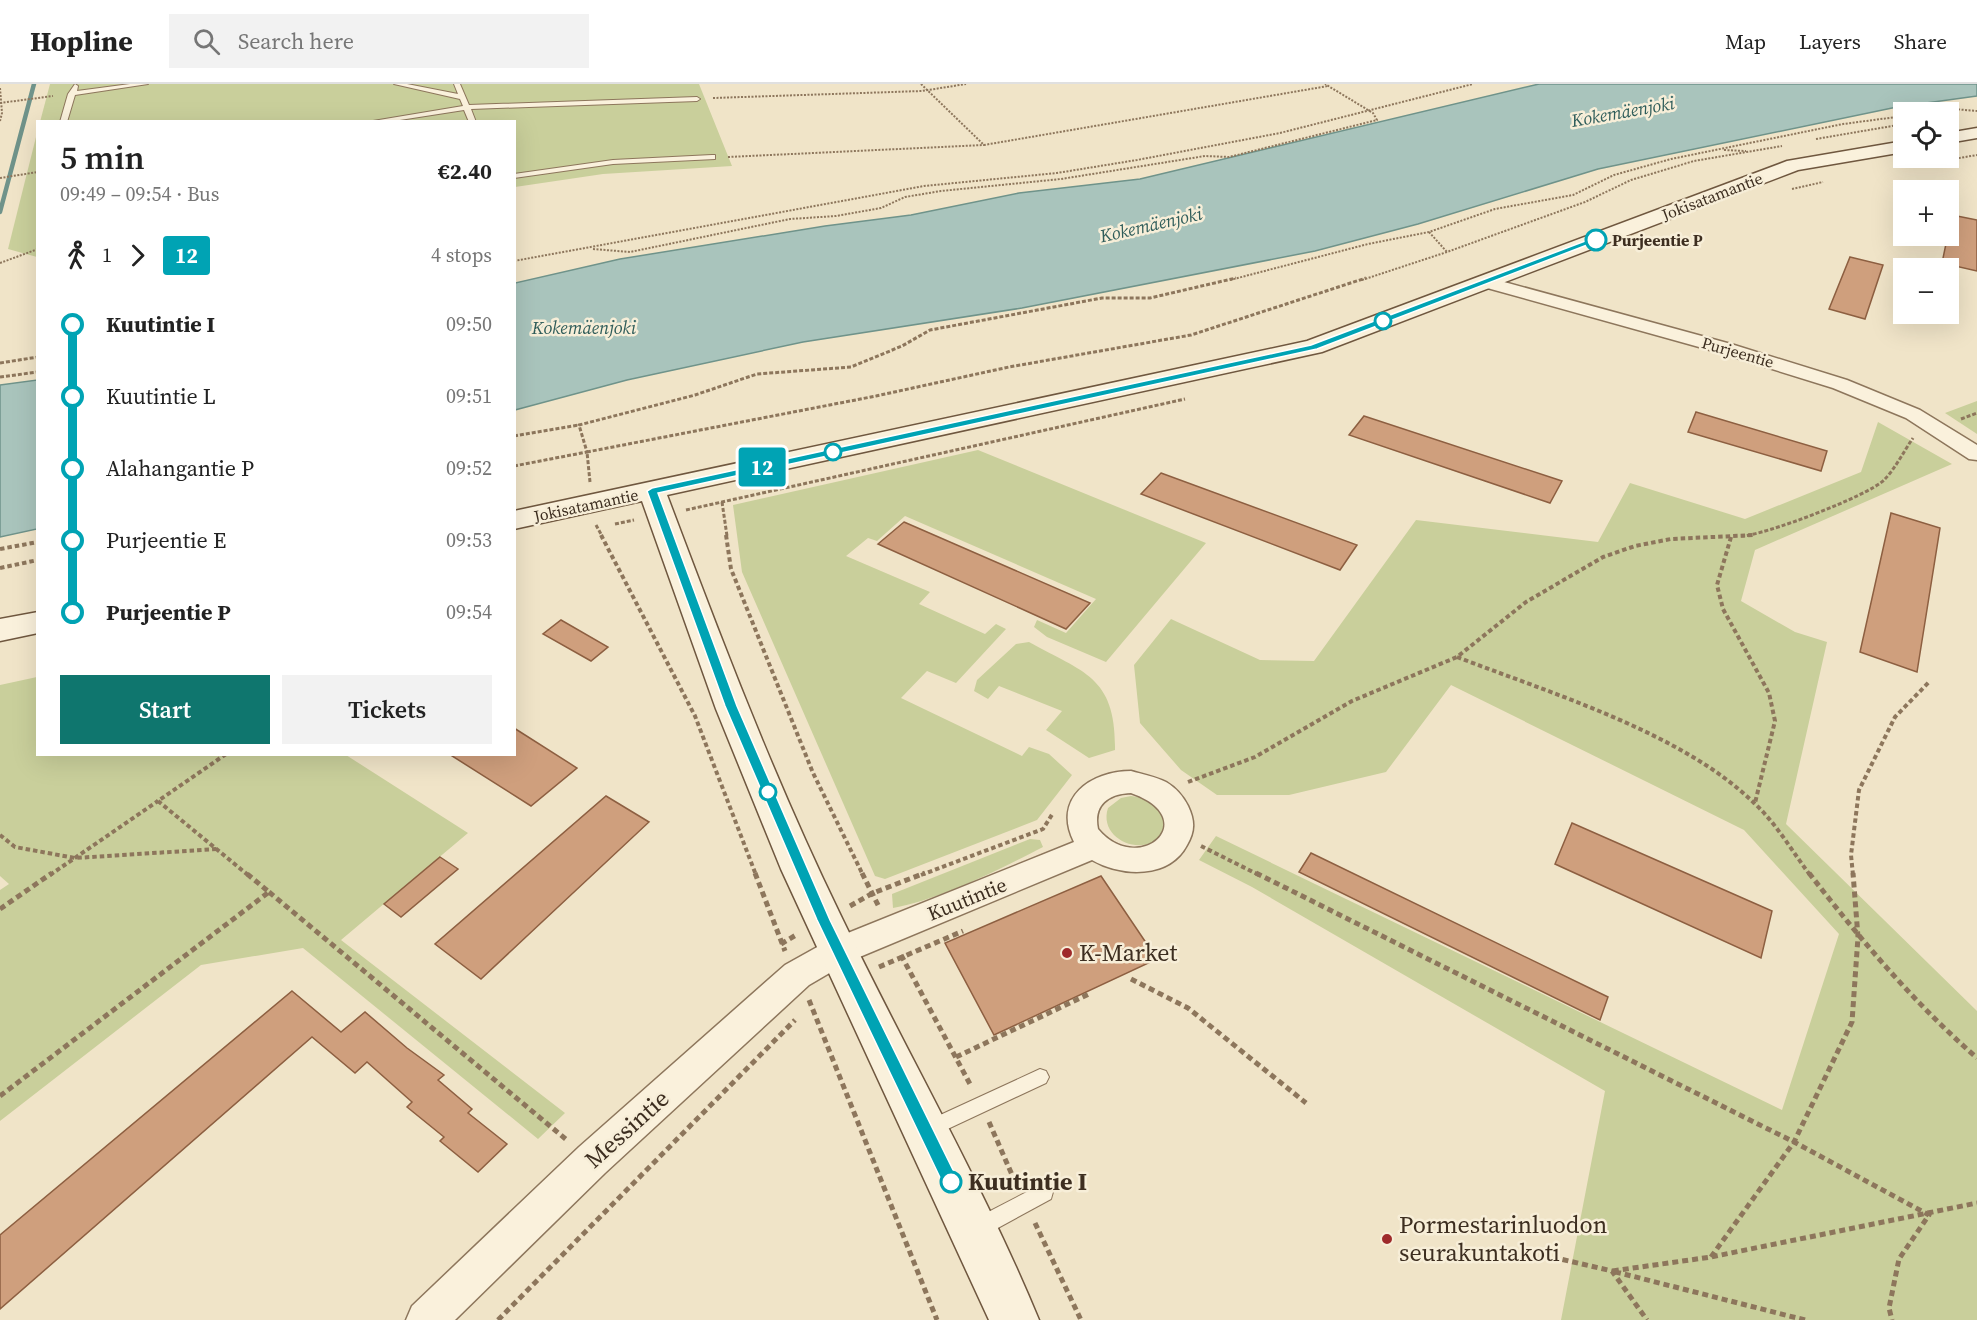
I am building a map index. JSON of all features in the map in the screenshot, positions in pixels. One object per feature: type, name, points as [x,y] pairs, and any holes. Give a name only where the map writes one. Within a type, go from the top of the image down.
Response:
[{"type":"street","points":[[1959,136],[1977,133]]},
{"type":"street","name":"Jokisatamantie","points":[[516,520],[594,515],[652,491],[1314,347],[1794,165],[1893,148]]},
{"type":"street","name":"Purjeentie","points":[[1486,282],[1797,369],[1913,414],[1977,454]]},
{"type":"street","points":[[652,491],[731,706],[846,964],[974,1230],[1014,1320]]},
{"type":"street","points":[[0,630],[36,622]]},
{"type":"street","name":"Kuutintie","points":[[846,964],[1095,846]]},
{"type":"street","name":"Messintie","points":[[426,1320],[592,1160],[804,990],[846,964]]},
{"type":"lane","points":[[64,120],[76,84]]},
{"type":"lane","points":[[71,94],[146,84]]},
{"type":"lane","points":[[397,84],[462,97]]},
{"type":"lane","points":[[457,84],[472,120]]},
{"type":"lane","points":[[383,120],[467,107],[697,99]]},
{"type":"lane","points":[[516,176],[613,162],[712,157]]},
{"type":"lane","points":[[926,1131],[1040,1077]]},
{"type":"lane","points":[[974,1230],[1044,1192]]},
{"type":"path","points":[[921,84],[984,145]]},
{"type":"path","points":[[697,99],[927,90],[966,84]]},
{"type":"path","points":[[586,248],[630,252],[790,219],[836,216],[881,208],[905,197],[941,191],[1061,179],[1205,156],[1229,157],[1377,120],[1373,113],[1324,84]]},
{"type":"path","points":[[516,261],[924,186],[1057,173],[1137,160],[1280,133],[1367,109],[1473,84]]},
{"type":"path","points":[[712,157],[984,145],[1328,86]]},
{"type":"path","points":[[0,88],[0,121]]},
{"type":"path","points":[[1,103],[71,94]]},
{"type":"path","points":[[1959,109],[1977,111]]},
{"type":"path","points":[[516,436],[579,425],[695,395],[758,374],[851,367],[902,346],[930,330],[1102,298],[1150,298],[1185,291],[1368,244],[1429,232],[1495,209],[1573,195],[1614,175],[1717,149],[1843,124],[1893,117]]},
{"type":"path","points":[[1815,140],[1893,126]]},
{"type":"path","points":[[516,466],[876,396],[1009,367],[1191,335],[1447,252],[1585,201],[1630,180],[1694,161],[1784,146]]},
{"type":"path","points":[[1717,149],[1753,152]]},
{"type":"path","points":[[0,178],[36,172]]},
{"type":"path","points":[[1429,232],[1447,252]]},
{"type":"path","points":[[0,263],[36,250]]},
{"type":"path","points":[[0,363],[36,357]]},
{"type":"path","points":[[0,377],[36,372]]},
{"type":"path","points":[[1188,792],[1182,784],[1255,757],[1352,701],[1457,657],[1526,602],[1603,557],[1635,546],[1671,539],[1751,536],[1772,530],[1858,495],[1883,481],[1916,434],[1977,413]]},
{"type":"path","points":[[579,425],[587,452],[594,515],[695,717],[781,944],[804,990],[937,1320]]},
{"type":"path","points":[[1731,536],[1717,585],[1723,609],[1769,693],[1775,721],[1755,803]]},
{"type":"path","points":[[0,549],[36,542]]},
{"type":"path","points":[[0,568],[36,560]]},
{"type":"path","points":[[1457,657],[1621,721],[1704,763],[1755,803],[1858,937],[1952,1036],[1977,1058]]},
{"type":"path","points":[[1711,1257],[1794,1142],[1852,1022],[1858,937],[1851,855],[1859,790],[1895,717],[1930,681]]},
{"type":"path","points":[[0,909],[223,756]]},
{"type":"path","points":[[158,801],[592,1160]]},
{"type":"path","points":[[873,893],[1043,829],[1055,810]]},
{"type":"path","points":[[0,835],[15,847],[75,858],[217,849]]},
{"type":"path","points":[[1197,844],[1794,1142],[1929,1215]]},
{"type":"path","points":[[0,1095],[269,892]]},
{"type":"path","points":[[498,1320],[804,990],[846,964],[903,959],[966,930]]},
{"type":"path","points":[[1131,979],[1188,1008],[1306,1103]]},
{"type":"path","points":[[956,1057],[1091,993]]},
{"type":"path","points":[[1612,1271],[1711,1257],[1929,1215],[1977,1203]]},
{"type":"path","points":[[1892,1320],[1889,1308],[1899,1259],[1929,1215]]},
{"type":"path","points":[[1543,1255],[1805,1320]]},
{"type":"path","points":[[1612,1271],[1647,1320]]},
{"type":"green space","points":[[50,84],[699,84],[732,166],[603,174],[516,187],[516,120],[41,120]]},
{"type":"green space","points":[[36,137],[36,257],[8,249]]},
{"type":"green space","points":[[1977,401],[1977,434],[1945,413]]},
{"type":"green space","points":[[1878,422],[1952,464],[1755,550],[1741,601],[1795,632],[1827,642],[1786,824],[1977,1011],[1977,1320],[1561,1320],[1605,1091],[1252,887],[1199,860],[1216,836],[1782,1110],[1839,934],[1744,830],[1451,685],[1386,772],[1289,795],[1217,795],[1181,770],[1140,723],[1134,665],[1171,619],[1260,660],[1314,661],[1416,520],[1598,542],[1630,483],[1745,519],[1861,472]]},
{"type":"green space","points":[[978,450],[1206,543],[1106,662],[1047,637],[1034,627],[1037,620],[1066,633],[1096,599],[905,516],[877,541],[868,538],[846,556],[930,592],[919,604],[985,634],[996,624],[1006,629],[956,683],[927,671],[901,698],[1022,756],[1029,747],[1049,754],[1072,775],[1037,820],[885,879],[875,876],[742,572],[733,505]]},
{"type":"green space","points":[[1029,642],[1081,671],[1103,692],[1110,707],[1114,726],[1115,750],[1089,758],[1046,730],[1062,711],[999,686],[988,699],[974,691],[977,680],[1016,644]]},
{"type":"green space","points":[[36,677],[36,756],[348,756],[468,833],[341,940],[565,1113],[538,1139],[303,948],[201,965],[0,1121],[0,890],[9,884],[0,876],[0,685]]},
{"type":"green space","points":[[1131,796],[1150,799],[1167,820],[1160,837],[1152,843],[1132,845],[1115,836],[1109,828],[1108,808],[1121,798]]},
{"type":"green space","points":[[1030,839],[1040,840],[1043,847],[950,891],[893,908],[892,894]]},
{"type":"water","name":"Kokemäenjoki","points":[[1539,84],[1977,84],[1977,96],[1933,102],[1893,102],[1893,108],[1598,169],[1418,224],[1315,251],[1022,308],[803,342],[627,380],[516,410],[516,283],[620,259],[825,226],[911,215],[1019,193],[1140,179]]},
{"type":"water","points":[[36,380],[36,529],[0,537],[0,385]]},
{"type":"building","points":[[1959,216],[1977,220],[1977,271],[1959,267],[1959,258],[1943,258],[1946,246],[1959,246]]},
{"type":"building","points":[[1850,257],[1883,265],[1865,319],[1829,309]]},
{"type":"building","points":[[1696,412],[1827,451],[1821,471],[1688,432]]},
{"type":"building","points":[[1364,416],[1562,481],[1550,503],[1349,435]]},
{"type":"building","points":[[1161,473],[1357,545],[1340,570],[1141,494]]},
{"type":"building","points":[[1891,513],[1940,528],[1917,672],[1860,652]]},
{"type":"building","points":[[904,522],[1090,603],[1066,629],[878,544]]},
{"type":"building","points":[[561,620],[608,647],[591,661],[543,634]]},
{"type":"building","points":[[516,729],[577,768],[531,806],[452,756],[516,756]]},
{"type":"building","points":[[606,796],[649,822],[481,979],[435,944]]},
{"type":"building","points":[[1572,823],[1772,911],[1761,958],[1555,864]]},
{"type":"building","points":[[1311,853],[1608,997],[1600,1020],[1299,872]]},
{"type":"building","points":[[440,857],[458,869],[401,917],[384,904]]},
{"type":"building","points":[[1101,876],[1157,959],[994,1035],[945,943]]},
{"type":"building","points":[[292,991],[341,1032],[365,1012],[407,1048],[444,1075],[438,1080],[472,1109],[468,1113],[507,1144],[478,1172],[440,1141],[444,1137],[407,1107],[412,1102],[367,1062],[355,1073],[312,1037],[0,1309],[0,1235]]},
{"type":"waterway","points":[[0,212],[34,84]]},
{"type":"bus line","name":"12","points":[[951,1182],[824,920],[731,706],[652,491],[1314,347],[1596,240]]},
{"type":"place","name":"Purjeentie P","points":[[1596,240]]},
{"type":"place","name":"K-Market","points":[[1067,953]]},
{"type":"place","name":"Kuutintie I","points":[[951,1182]]},
{"type":"place","name":"Pormestarinluodon seurakuntakoti","points":[[1387,1239]]}]
